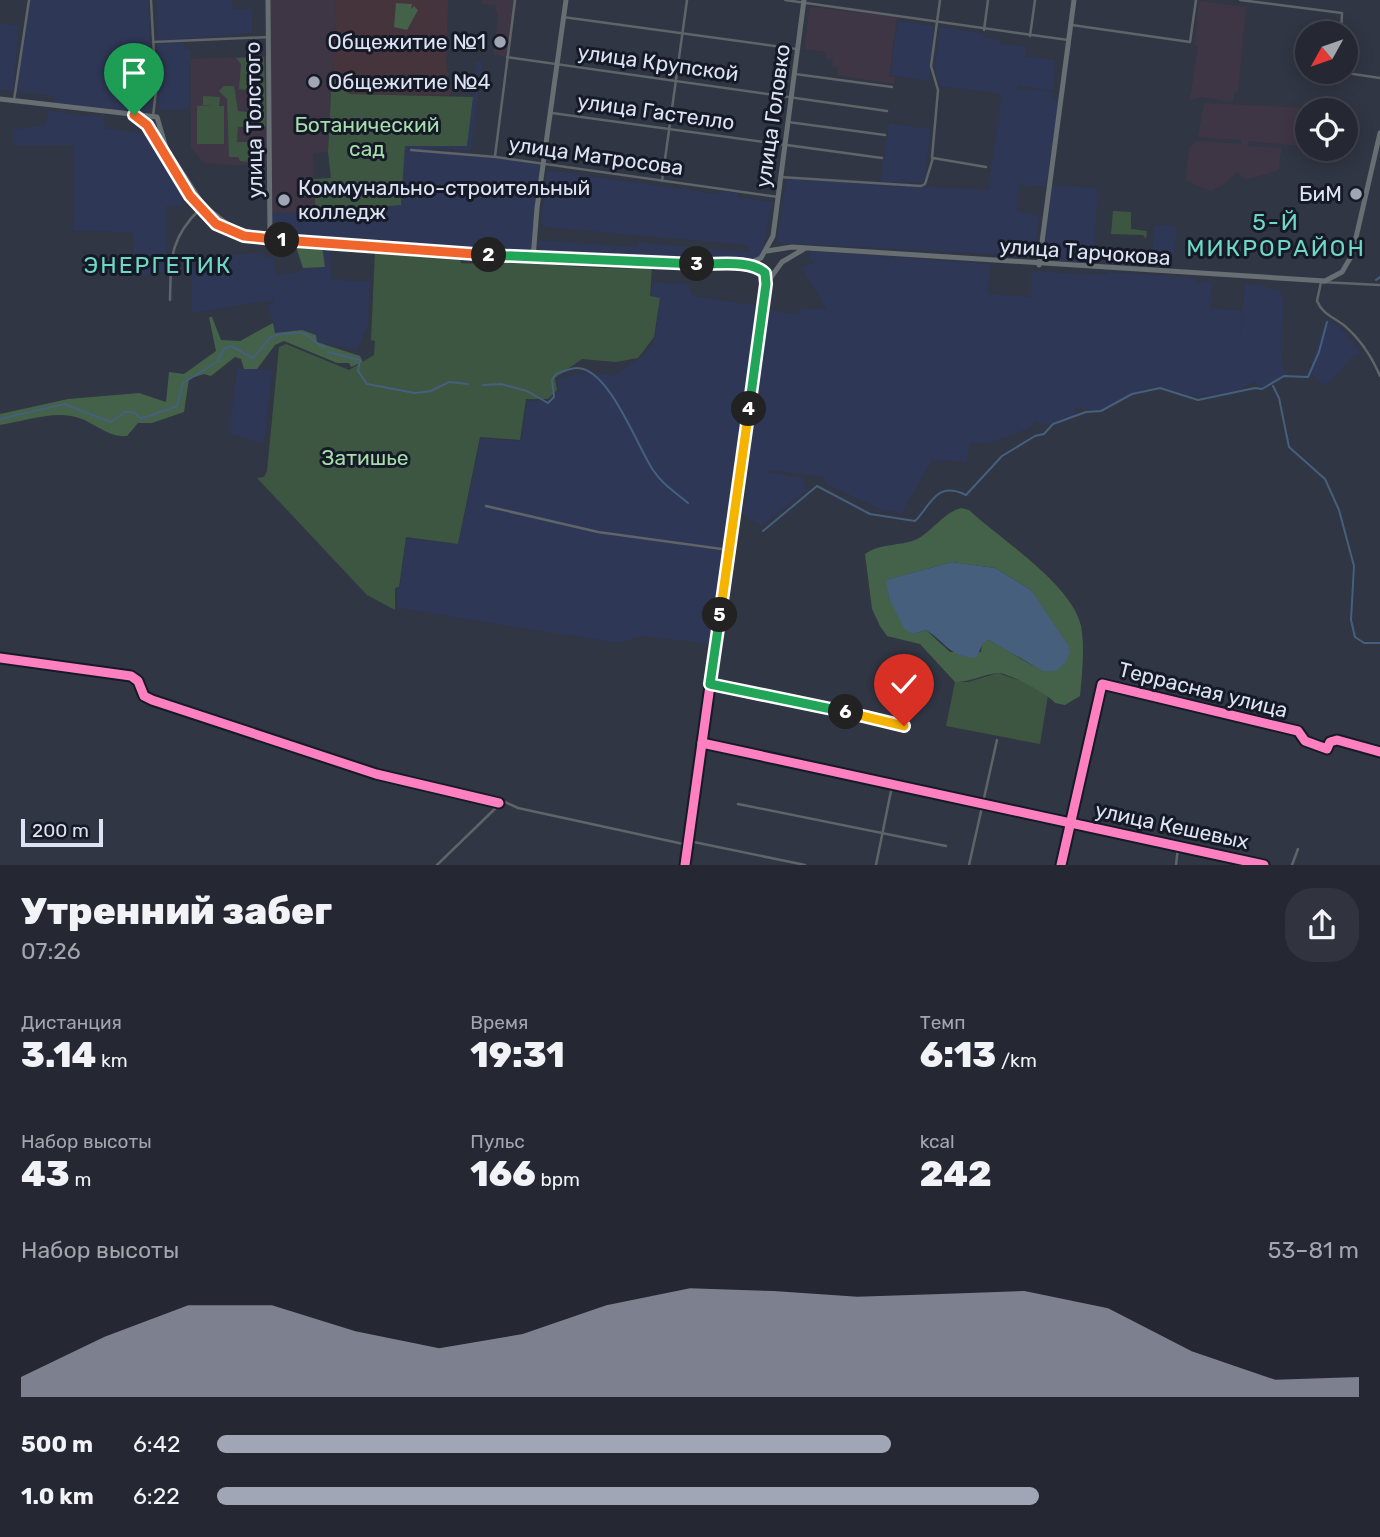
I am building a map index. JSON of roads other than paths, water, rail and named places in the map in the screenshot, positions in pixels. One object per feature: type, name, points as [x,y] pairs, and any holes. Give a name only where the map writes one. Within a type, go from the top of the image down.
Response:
[{"type":"main road","name":"улица Толстого","points":[[268,0],[270,238]]},
{"type":"main road","points":[[533,259],[566,0]]},
{"type":"main road","points":[[1039,265],[1074,0]]},
{"type":"main road","name":"улица Головко","points":[[773,236],[804,1]]},
{"type":"main road","points":[[0,99],[152,117],[161,122]]},
{"type":"main road","points":[[134,115],[148,127],[200,209],[229,231],[254,239],[270,238],[533,259],[744,265],[775,270]]},
{"type":"main road","points":[[148,127],[152,117]]},
{"type":"main road","points":[[161,122],[166,148],[193,193],[210,213],[231,227],[270,238]]},
{"type":"main road","points":[[148,127],[156,130],[161,122]]},
{"type":"main road","points":[[1321,282],[1338,275],[1349,262],[1380,133]]},
{"type":"main road","points":[[744,265],[761,258],[773,236]]},
{"type":"main road","points":[[773,236],[777,247],[783,252],[782,262]]},
{"type":"main road","points":[[767,251],[777,247]]},
{"type":"main road","name":"улица Тарчокова","points":[[777,247],[1321,282]]},
{"type":"main road","points":[[766,284],[782,262],[806,248]]},
{"type":"main road","points":[[685,865],[766,284],[761,258]]},
{"type":"street","points":[[14,101],[29,0]]},
{"type":"street","points":[[152,0],[156,106],[161,122]]},
{"type":"street","points":[[496,157],[494,151],[515,0]]},
{"type":"street","points":[[662,181],[687,0]]},
{"type":"street","points":[[785,0],[1068,40]]},
{"type":"street","points":[[940,0],[931,70],[938,86],[930,156],[986,167]]},
{"type":"street","points":[[984,30],[988,0]]},
{"type":"street","points":[[1030,36],[1035,0]]},
{"type":"street","points":[[1070,25],[1190,41],[1196,0]]},
{"type":"street","points":[[1240,0],[1342,13],[1342,21]]},
{"type":"street","points":[[563,17],[797,50]]},
{"type":"street","points":[[153,42],[268,37]]},
{"type":"street","name":"улица Крупской","points":[[507,57],[887,111]]},
{"type":"street","points":[[794,74],[892,87]]},
{"type":"street","points":[[1358,75],[1380,78]]},
{"type":"street","points":[[152,117],[156,106]]},
{"type":"street","name":"улица Гастелло","points":[[550,113],[882,158]]},
{"type":"street","points":[[788,122],[885,135]]},
{"type":"street","name":"улица Матросова","points":[[411,150],[496,157],[778,197]]},
{"type":"street","points":[[780,177],[921,186],[925,184],[933,158]]},
{"type":"street","points":[[170,300],[171,257],[183,226],[200,209]]},
{"type":"street","points":[[1380,285],[1321,282],[1317,297],[1319,307],[1360,341],[1380,376]]},
{"type":"street","points":[[486,506],[543,517],[551,523],[586,530],[729,550]]},
{"type":"street","points":[[0,658],[133,676],[145,696],[152,700],[376,774],[499,803]]},
{"type":"street","name":"Террасная улица","points":[[1070,822],[1101,686],[1105,683],[1298,731],[1306,741],[1327,749],[1330,742],[1337,740],[1380,752]]},
{"type":"street","points":[[710,684],[905,727]]},
{"type":"street","points":[[969,865],[997,740]]},
{"type":"street","name":"улица Кешевых","points":[[702,743],[1264,865]]},
{"type":"street","points":[[876,865],[892,784]]},
{"type":"street","points":[[438,865],[504,801],[518,808],[805,865]]},
{"type":"street","points":[[738,804],[946,846]]},
{"type":"street","points":[[1061,865],[1070,822]]},
{"type":"street","points":[[1176,865],[1178,846]]},
{"type":"street","points":[[1292,865],[1298,849]]},
{"type":"waterway","points":[[1376,280],[1380,277]]},
{"type":"waterway","points":[[763,531],[817,486],[870,514],[915,521],[940,493],[956,491],[966,495],[1002,456],[1035,436],[1044,434],[1053,424],[1086,412],[1101,411],[1132,394],[1160,388],[1198,400],[1255,388],[1262,389],[1284,376],[1308,377],[1319,352],[1327,322]]},
{"type":"waterway","points":[[0,419],[64,404],[111,422],[125,412],[134,412],[141,419],[177,406],[183,383],[218,361],[223,350],[231,346],[253,358],[271,337],[294,333],[307,335],[326,348]]},
{"type":"waterway","points":[[328,352],[360,360],[358,371],[367,384],[415,393],[431,391],[449,382],[468,384]]},
{"type":"waterway","points":[[483,385],[501,384],[527,391],[548,403],[554,397],[552,380],[556,374],[574,368],[589,371],[611,394],[657,475],[688,503]]},
{"type":"waterway","points":[[1273,386],[1279,398],[1289,447],[1325,479],[1339,510],[1354,566],[1351,620],[1355,637],[1364,643],[1380,643]]},
{"type":"place","name":"Общежитие №1","points":[[500,42]]},
{"type":"place","name":"Общежитие №4","points":[[314,82]]},
{"type":"place","name":"БиМ","points":[[1356,194]]},
{"type":"place","name":"Коммунально-строительный колледж","points":[[284,200]]},
{"type":"district","name":"5-Й МИКРОРАЙОН","points":[[1276,235]]},
{"type":"district","name":"ЭНЕРГЕТИК","points":[[158,265]]},
{"type":"park label","name":"Ботанический сад","points":[[367,137]]},
{"type":"park label","name":"Затишье","points":[[365,458]]}]
